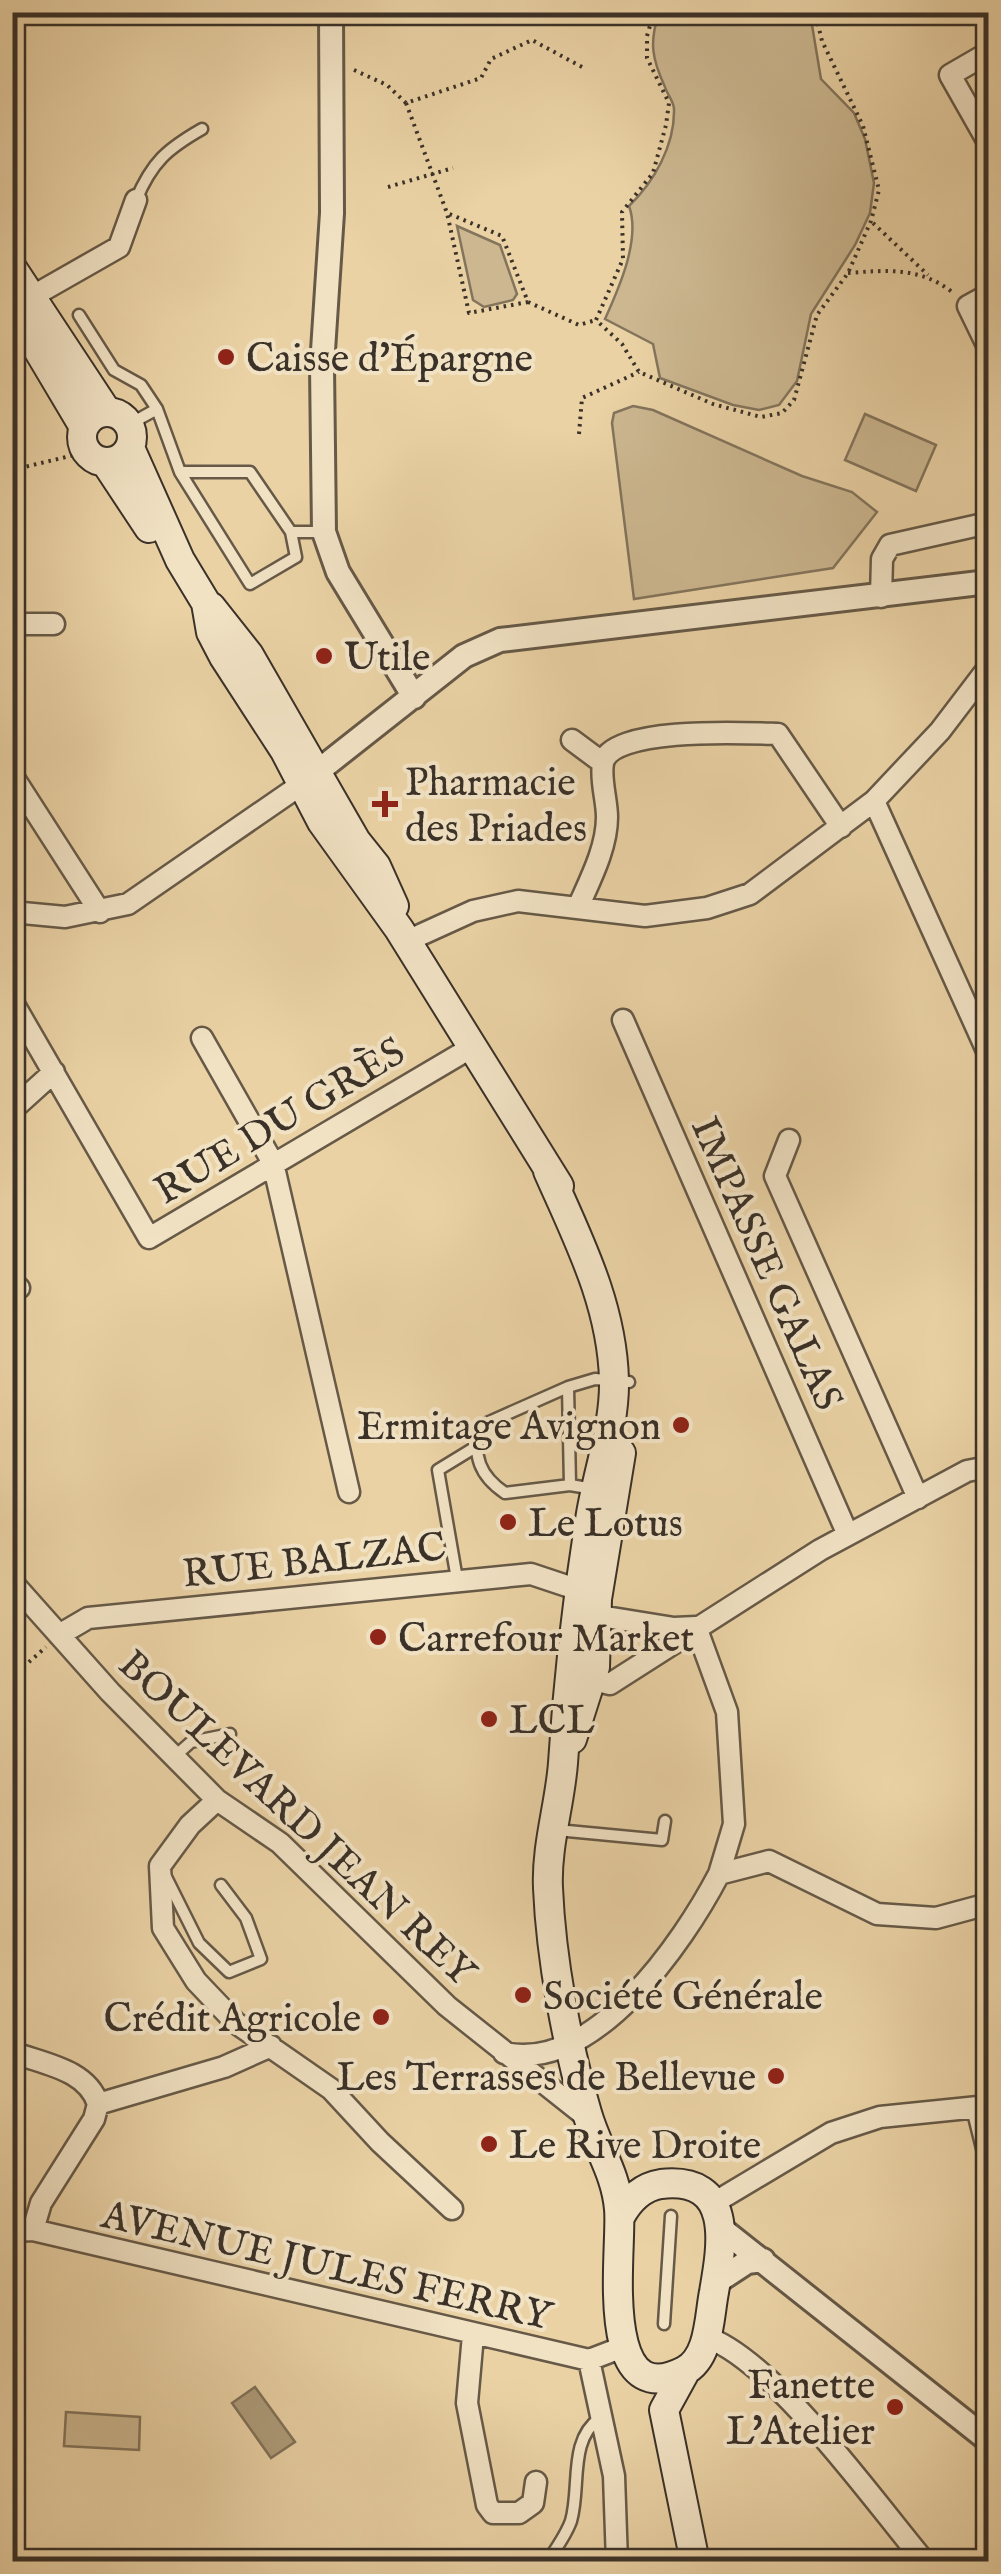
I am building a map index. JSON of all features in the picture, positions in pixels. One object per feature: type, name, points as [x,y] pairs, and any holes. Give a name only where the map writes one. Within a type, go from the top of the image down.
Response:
[{"type":"main road","points":[[12,268],[19,304],[107,438],[148,526],[180,560],[206,603],[218,644],[376,866],[393,900],[403,935],[548,1171],[589,1230],[617,1295],[621,1381],[598,1612],[598,1648],[580,1673]]},
{"type":"main road","points":[[621,1381],[612,1416],[582,1487],[580,1673],[552,1830],[548,1886],[555,1956],[572,2046],[588,2118],[612,2168],[620,2217],[616,2241],[623,2348],[642,2371],[664,2410],[696,2562]]},
{"type":"main road","points":[[612,2168],[651,2185]]},
{"type":"main road","points":[[620,2217],[636,2195],[651,2185],[672,2183],[694,2187],[718,2217],[715,2283],[706,2336],[701,2353],[686,2370],[664,2410]]},
{"type":"main road","points":[[642,2371],[657,2376],[686,2370]]},
{"type":"street","points":[[331,12],[332,213],[322,366],[324,532],[338,572],[414,697]]},
{"type":"street","points":[[988,53],[950,76],[982,114],[988,142]]},
{"type":"street","points":[[19,304],[120,247],[136,200]]},
{"type":"street","points":[[988,295],[968,306],[988,347]]},
{"type":"street","points":[[881,597],[882,559],[890,545],[988,523]]},
{"type":"street","points":[[12,912],[65,917],[128,904],[310,778],[464,656],[521,635],[988,582]]},
{"type":"street","points":[[12,629],[19,624],[54,624]]},
{"type":"street","points":[[403,935],[473,910],[518,901],[579,905],[645,916],[708,908],[750,894],[874,801],[940,731],[988,668]]},
{"type":"street","points":[[579,905],[595,869],[607,821],[603,763],[610,750],[624,743],[706,731],[778,734],[841,826]]},
{"type":"street","points":[[572,740],[603,763]]},
{"type":"street","points":[[12,775],[100,912]]},
{"type":"street","points":[[874,801],[988,1054]]},
{"type":"street","name":"RUE DU GRÈS","points":[[13,1004],[149,1238],[474,1046]]},
{"type":"street","name":"IMPASSE GALAS","points":[[624,1020],[848,1535]]},
{"type":"street","points":[[202,1038],[273,1163],[350,1492]]},
{"type":"street","points":[[12,1110],[54,1072]]},
{"type":"street","points":[[789,1140],[776,1176],[918,1498]]},
{"type":"street","points":[[580,1673],[610,1684],[696,1626],[848,1535],[978,1470],[988,1449]]},
{"type":"street","name":"RUE BALZAC","points":[[59,1635],[88,1618],[457,1579],[531,1574],[579,1590]]},
{"type":"street","name":"BOULEVARD JEAN REY","points":[[12,1582],[173,1758],[217,1800],[280,1843],[446,2006],[588,2118]]},
{"type":"street","points":[[579,1590],[598,1612],[674,1628],[696,1626]]},
{"type":"street","points":[[502,2052],[533,2057],[572,2046],[625,2002],[693,1924],[719,1874],[734,1824],[727,1712],[696,1626]]},
{"type":"street","points":[[217,1800],[190,1825],[160,1866],[163,1928],[196,1981],[236,2023],[331,2089],[452,2209]]},
{"type":"street","points":[[719,1874],[769,1861],[877,1914],[936,1918],[988,1904]]},
{"type":"street","points":[[98,2104],[224,2067],[272,2046]]},
{"type":"street","points":[[12,2052],[72,2074],[87,2084],[98,2104],[94,2119],[23,2231]]},
{"type":"street","points":[[988,2152],[983,2107],[880,2117],[831,2133],[718,2217],[762,2260],[988,2440]]},
{"type":"street","name":"AVENUE JULES FERRY","points":[[23,2231],[589,2360],[623,2348]]},
{"type":"street","points":[[715,2283],[747,2262],[762,2260]]},
{"type":"street","points":[[473,2335],[467,2403],[487,2505],[493,2513],[519,2514],[532,2503],[536,2482]]},
{"type":"street","points":[[706,2336],[733,2350],[784,2395],[925,2562]]},
{"type":"street","points":[[589,2360],[614,2476],[617,2562]]},
{"type":"lane","points":[[136,200],[150,166],[163,151],[202,130]]},
{"type":"lane","points":[[79,315],[114,370],[141,386],[157,408],[180,472],[250,584],[296,557],[292,532],[250,472],[180,472]]},
{"type":"lane","points":[[107,438],[157,408]]},
{"type":"lane","points":[[292,532],[324,532]]},
{"type":"lane","points":[[568,1387],[582,1487],[506,1494],[487,1480],[474,1448],[480,1426],[568,1387],[595,1380],[621,1381]]},
{"type":"lane","points":[[457,1579],[438,1470],[474,1448]]},
{"type":"lane","points":[[173,1758],[191,1742],[230,1734]]},
{"type":"lane","points":[[552,1830],[662,1840],[664,1821]]},
{"type":"lane","points":[[160,1866],[199,1943],[229,1972],[261,1959],[246,1918],[221,1885]]},
{"type":"lane","points":[[664,2324],[671,2216]]},
{"type":"lane","points":[[547,2562],[570,2522],[587,2428],[601,2417]]},
{"type":"path","points":[[334,70],[358,70],[388,86],[406,103],[447,213],[469,314],[528,302],[579,325],[596,320],[623,259],[622,212],[653,173],[666,125],[669,103],[648,58],[647,36],[654,12]]},
{"type":"path","points":[[596,320],[622,344],[639,372],[713,404],[761,417],[782,413],[794,400],[816,315],[848,272],[871,222],[879,190],[863,126],[822,41],[815,12]]},
{"type":"path","points":[[406,103],[481,78],[491,59],[532,40],[582,67]]},
{"type":"path","points":[[388,187],[453,168]]},
{"type":"path","points":[[447,213],[502,236],[528,302]]},
{"type":"path","points":[[871,222],[968,306]]},
{"type":"path","points":[[848,272],[888,270],[928,275]]},
{"type":"path","points":[[579,434],[582,398],[639,372]]},
{"type":"path","points":[[12,470],[107,438]]},
{"type":"path","points":[[12,1677],[59,1635]]},
{"type":"shaded area","points":[[659,13],[810,13],[821,79],[854,113],[865,139],[874,183],[870,213],[855,245],[811,314],[797,381],[779,405],[759,410],[733,405],[660,378],[653,344],[605,319],[630,248],[629,206],[647,186],[671,136],[674,106],[653,50]]},
{"type":"shaded area","points":[[457,226],[500,245],[517,294],[513,300],[484,307],[473,300]]},
{"type":"shaded area","points":[[633,406],[653,410],[802,476],[852,492],[877,512],[833,568],[634,599],[612,423],[614,413]]},
{"type":"shaded area","points":[[865,414],[936,445],[916,491],[845,460]]},
{"type":"shaded area","points":[[255,2387],[295,2442],[271,2458],[232,2403]]},
{"type":"shaded area","points":[[66,2412],[140,2417],[139,2450],[64,2446]]},
{"type":"place","name":"Caisse d'Épargne","points":[[226,357]]},
{"type":"place","name":"Utile","points":[[324,656]]},
{"type":"place","name":"Pharmacie des Priades","points":[[385,804]]},
{"type":"place","name":"Ermitage Avignon","points":[[681,1425]]},
{"type":"place","name":"Le Lotus","points":[[508,1522]]},
{"type":"place","name":"Carrefour Market","points":[[378,1637]]},
{"type":"place","name":"LCL","points":[[489,1719]]},
{"type":"place","name":"Société Générale","points":[[523,1995]]},
{"type":"place","name":"Crédit Agricole","points":[[381,2017]]},
{"type":"place","name":"Les Terrasses de Bellevue","points":[[776,2076]]},
{"type":"place","name":"Le Rive Droite","points":[[489,2144]]},
{"type":"place","name":"Fanette L'Atelier","points":[[895,2407]]}]
